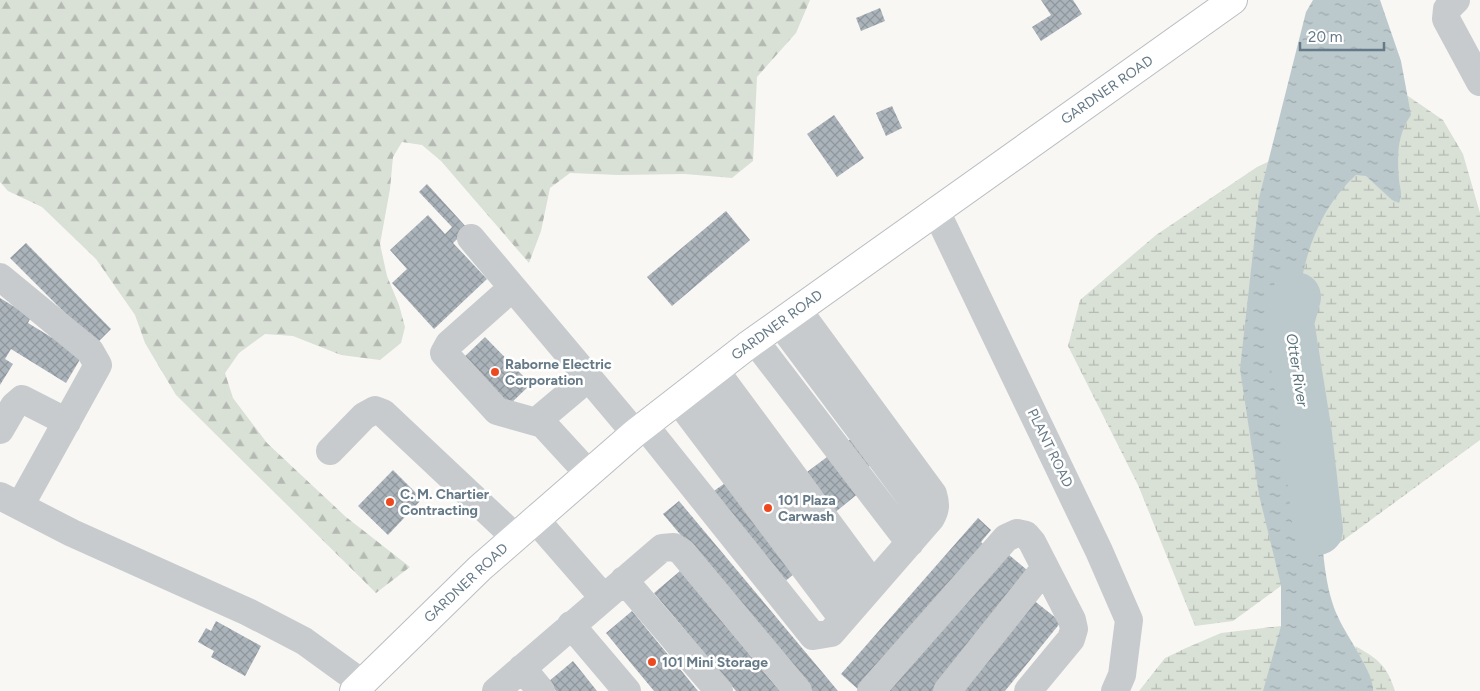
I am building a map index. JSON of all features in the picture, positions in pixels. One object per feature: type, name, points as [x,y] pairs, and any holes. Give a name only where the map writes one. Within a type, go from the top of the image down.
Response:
[{"type":"main road","name":"GARDNER ROAD","points":[[358,687],[535,519],[588,472],[696,385],[775,326],[1233,0]]},
{"type":"lane","points":[[1456,0],[1447,9],[1446,19],[1480,82]]},
{"type":"lane","name":"PLANT ROAD","points":[[936,211],[1099,551],[1129,620],[1122,675],[1115,691]]},
{"type":"lane","points":[[471,238],[588,378],[640,429],[813,636],[831,633],[919,532],[935,510],[933,494],[775,326]]},
{"type":"lane","points":[[0,277],[90,351],[98,365],[96,372],[67,422],[10,501],[72,533],[248,612],[296,637],[358,687]]},
{"type":"lane","points":[[512,288],[449,344],[444,354],[497,411],[537,421],[548,428],[588,472]]},
{"type":"lane","points":[[775,326],[919,532]]},
{"type":"lane","points":[[537,421],[588,378]]},
{"type":"lane","points":[[696,385],[858,601]]},
{"type":"lane","points":[[696,385],[858,601]]},
{"type":"lane","points":[[0,430],[14,406],[22,399],[67,422]]},
{"type":"lane","points":[[330,451],[364,416],[375,410],[382,413],[515,537]]},
{"type":"lane","points":[[535,519],[603,597]]},
{"type":"lane","points":[[871,691],[1006,538],[1017,533],[1026,536],[1072,620],[1074,629],[1071,639],[1028,691]]},
{"type":"lane","points":[[496,691],[662,548],[674,547],[682,552],[798,691]]},
{"type":"lane","points":[[947,691],[1045,568]]},
{"type":"lane","points":[[624,580],[719,691]]},
{"type":"lane","points":[[571,625],[627,691]]},
{"type":"lane","points":[[522,668],[540,691]]},
{"type":"green space","points":[[0,0],[810,0],[796,33],[757,77],[753,161],[732,178],[685,174],[619,175],[570,173],[550,188],[541,231],[529,263],[441,161],[422,145],[402,142],[393,157],[390,189],[380,244],[387,276],[399,305],[405,327],[401,343],[380,360],[341,355],[293,336],[265,334],[239,353],[225,373],[233,398],[267,443],[346,517],[410,567],[376,593],[176,395],[145,343],[135,315],[96,259],[42,207],[8,191],[0,182]]},
{"type":"green space","points":[[1408,96],[1443,120],[1463,154],[1480,213],[1480,440],[1233,621],[1195,626],[1138,485],[1068,346],[1080,300],[1156,235],[1257,167]]},
{"type":"green space","points":[[1281,626],[1325,691],[1139,691],[1165,658],[1186,648],[1221,633]]},
{"type":"green space","points":[[1355,646],[1381,664],[1389,675],[1395,691],[1373,691]]},
{"type":"water","points":[[1313,0],[1380,0],[1401,61],[1411,115],[1403,130],[1399,146],[1398,171],[1401,194],[1399,203],[1392,200],[1366,176],[1356,175],[1331,203],[1314,236],[1303,271],[1298,309],[1296,348],[1298,386],[1306,459],[1336,478],[1336,488],[1331,491],[1330,506],[1321,510],[1319,518],[1327,583],[1334,607],[1370,675],[1373,691],[1263,691],[1281,626],[1281,585],[1259,495],[1240,369],[1259,198],[1306,12]]},
{"type":"building","points":[[1041,0],[1073,0],[1082,14],[1041,41],[1032,27],[1051,15]]},
{"type":"building","points":[[880,8],[885,21],[861,31],[856,18]]},
{"type":"building","points":[[892,106],[902,128],[886,136],[876,113]]},
{"type":"building","points":[[834,115],[864,158],[837,177],[807,134]]},
{"type":"building","points":[[427,184],[468,229],[453,243],[487,279],[434,329],[392,283],[407,269],[390,250],[428,215],[445,234],[452,227],[419,192]]},
{"type":"building","points":[[726,211],[750,240],[672,306],[647,277]]},
{"type":"building","points":[[26,243],[111,329],[96,344],[10,258]]},
{"type":"building","points":[[0,298],[31,317],[28,323],[82,356],[66,383],[11,349],[5,359],[13,364],[0,385]]},
{"type":"building","name":"Raborne Electric Corporation","points":[[485,337],[531,384],[506,408],[460,361]]},
{"type":"building","name":"101 Plaza Carwash","points":[[867,427],[887,453],[851,480],[860,492],[833,514],[811,561],[780,585],[711,493],[728,481],[767,502]]},
{"type":"building","name":"C. M. Chartier Contracting","points":[[393,470],[422,499],[388,535],[358,506]]},
{"type":"building","points":[[679,501],[838,691],[812,691],[663,514]]},
{"type":"building","points":[[978,518],[991,530],[981,542],[987,548],[860,691],[841,674]]},
{"type":"building","points":[[1008,554],[1033,575],[933,691],[889,691]]},
{"type":"building","points":[[680,571],[780,691],[736,691],[654,593]]},
{"type":"building","points":[[1032,599],[1061,622],[1005,691],[958,691]]},
{"type":"building","name":"101 Mini Storage","points":[[632,611],[698,691],[654,691],[606,633]]},
{"type":"building","points":[[216,621],[261,646],[245,676],[211,657],[214,651],[198,642],[206,628],[211,631]]},
{"type":"building","points":[[573,661],[597,691],[556,691],[548,682]]},
{"type":"waterway","name":"Otter River","points":[[1296,297],[1289,322],[1307,434],[1318,530]]},
{"type":"place","name":"Raborne Electric Corporation","points":[[495,372]]},
{"type":"place","name":"C. M. Chartier Contracting","points":[[390,502]]},
{"type":"place","name":"101 Plaza Carwash","points":[[768,508]]},
{"type":"place","name":"101 Mini Storage","points":[[652,662]]}]
